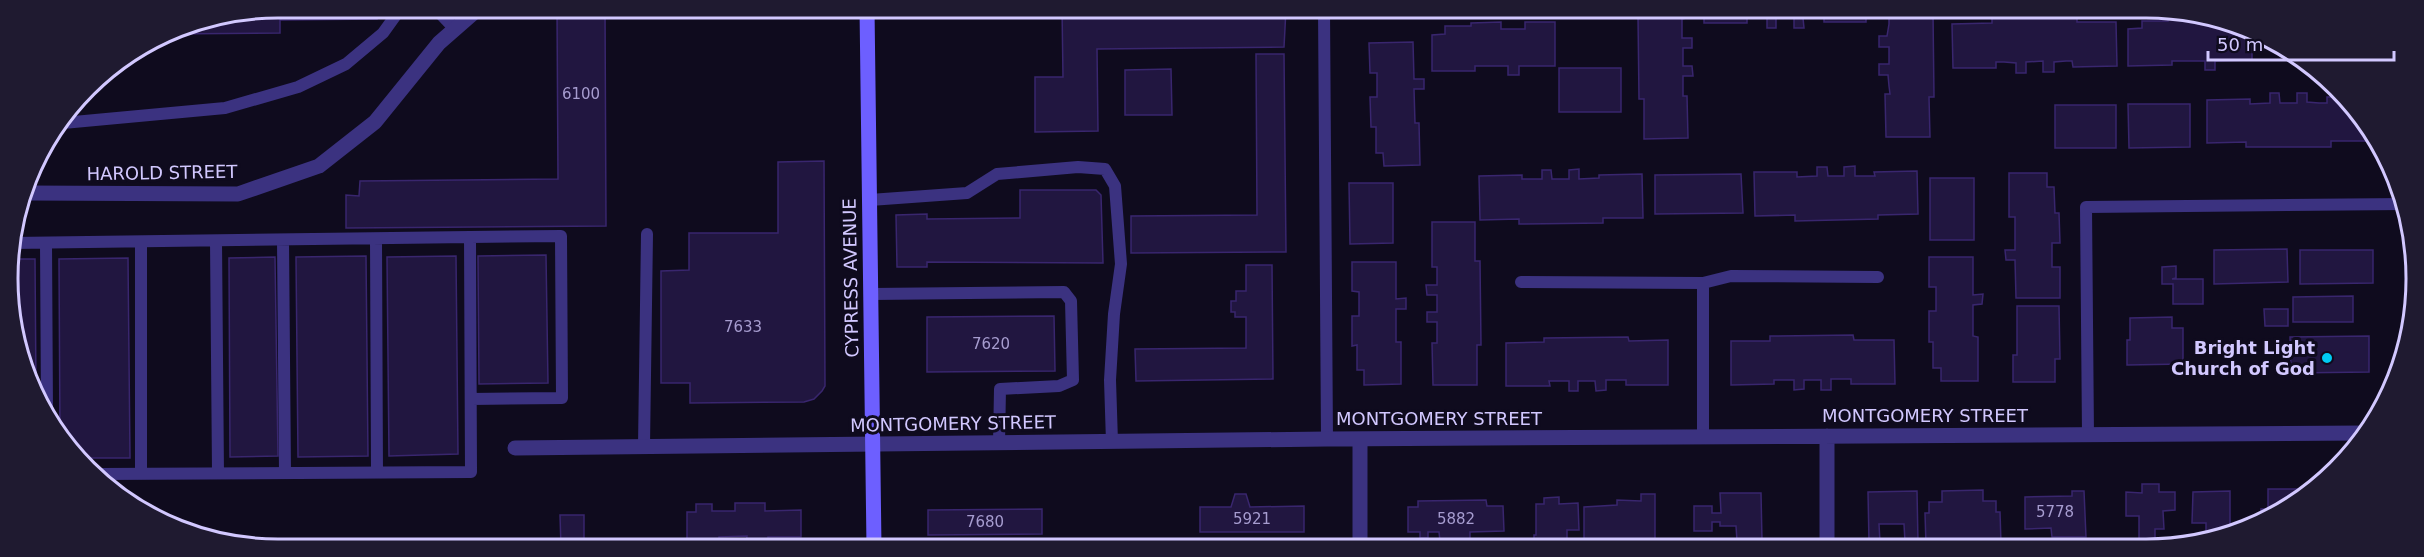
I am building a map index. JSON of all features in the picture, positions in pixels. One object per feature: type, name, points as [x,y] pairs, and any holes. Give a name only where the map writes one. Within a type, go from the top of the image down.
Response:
[{"type":"street","name":"HAROLD STREET","points":[[33,193],[238,194],[319,166],[375,122],[439,43],[467,18]]},
{"type":"street","name":"CYPRESS AVENUE","points":[[867,18],[874,539]]},
{"type":"street","name":"MONTGOMERY STREET","points":[[515,448],[1328,439],[2355,433]]},
{"type":"street","points":[[1827,436],[1827,539]]},
{"type":"street","points":[[1360,439],[1360,539]]},
{"type":"lane","points":[[70,122],[225,108],[297,87],[346,64],[382,33],[393,18]]},
{"type":"lane","points":[[445,18],[455,29]]},
{"type":"lane","points":[[1324,18],[1328,439]]},
{"type":"lane","points":[[870,200],[967,193],[997,174],[1078,167],[1105,169],[1115,186],[1121,264],[1114,314],[1110,380],[1112,442]]},
{"type":"lane","points":[[2088,435],[2086,207],[2395,204]]},
{"type":"lane","points":[[644,446],[647,234]]},
{"type":"lane","points":[[20,243],[561,236],[562,398],[471,399]]},
{"type":"lane","points":[[107,474],[471,472],[470,237]]},
{"type":"lane","points":[[376,239],[377,472]]},
{"type":"lane","points":[[283,240],[285,473]]},
{"type":"lane","points":[[216,241],[218,473]]},
{"type":"lane","points":[[141,242],[141,474]]},
{"type":"lane","points":[[46,243],[47,398]]},
{"type":"lane","points":[[1521,282],[1703,283],[1731,276],[1878,277]]},
{"type":"lane","points":[[1703,283],[1703,436]]},
{"type":"lane","points":[[871,294],[1064,292],[1071,301],[1074,380],[1059,386],[1000,389],[999,443]]},
{"type":"building","points":[[278,18],[280,18],[280,33],[190,34],[244,20]]},
{"type":"building","points":[[281,18],[377,18],[377,19],[281,20]]},
{"type":"building","points":[[557,18],[605,18],[606,226],[346,228],[346,195],[359,196],[360,181],[558,179]]},
{"type":"building","points":[[1062,18],[1286,18],[1284,47],[1097,49],[1098,131],[1035,132],[1035,77],[1063,77]]},
{"type":"building","points":[[1638,18],[1687,18],[1682,19],[1682,38],[1692,38],[1692,48],[1683,48],[1683,66],[1692,66],[1693,76],[1683,76],[1683,96],[1687,96],[1688,138],[1644,139],[1644,99],[1639,99]]},
{"type":"building","points":[[1704,18],[1747,18],[1747,23],[1704,23]]},
{"type":"building","points":[[1767,18],[1776,18],[1776,28],[1767,28]]},
{"type":"building","points":[[1794,18],[1803,18],[1804,28],[1794,28]]},
{"type":"building","points":[[1824,18],[1866,18],[1866,22],[1824,22]]},
{"type":"building","points":[[1889,18],[1933,18],[1934,97],[1929,97],[1930,137],[1886,137],[1885,94],[1890,94],[1888,75],[1879,75],[1879,64],[1889,64],[1889,47],[1879,47],[1879,36],[1887,36]]},
{"type":"building","points":[[1992,18],[2077,18],[2077,22],[2116,22],[2117,66],[2073,67],[2072,61],[2066,61],[2054,62],[2054,72],[2043,72],[2043,61],[2026,62],[2026,73],[2016,73],[2016,63],[2004,62],[1996,62],[1996,68],[1953,68],[1952,24],[1992,23]]},
{"type":"building","points":[[2180,20],[2213,27],[2252,41],[2252,60],[2215,61],[2215,70],[2205,70],[2205,61],[2172,61],[2172,65],[2128,66],[2128,29],[2142,28],[2142,21]]},
{"type":"building","points":[[1501,22],[1501,29],[1525,29],[1525,22],[1555,22],[1555,66],[1519,66],[1519,75],[1508,75],[1508,66],[1475,66],[1475,71],[1432,71],[1432,35],[1445,34],[1445,26],[1471,26],[1471,23]]},
{"type":"building","points":[[1413,42],[1414,79],[1424,79],[1424,89],[1414,89],[1415,123],[1419,123],[1420,165],[1384,166],[1383,153],[1376,153],[1376,127],[1371,127],[1370,97],[1377,97],[1377,73],[1370,73],[1369,43]]},
{"type":"building","points":[[1256,54],[1284,54],[1286,252],[1131,253],[1131,216],[1257,215]]},
{"type":"building","points":[[1559,68],[1621,68],[1621,112],[1559,112]]},
{"type":"building","points":[[1171,69],[1172,115],[1125,115],[1125,70]]},
{"type":"building","points":[[2270,93],[2279,93],[2280,103],[2297,103],[2297,93],[2307,93],[2307,102],[2327,103],[2327,97],[2333,97],[2366,141],[2331,141],[2331,147],[2246,147],[2246,142],[2207,143],[2207,100],[2250,99],[2250,104],[2270,103]]},
{"type":"building","points":[[2128,104],[2190,104],[2190,147],[2129,148]]},
{"type":"building","points":[[2055,105],[2116,105],[2116,148],[2055,148]]},
{"type":"building","points":[[824,161],[825,386],[814,399],[804,402],[690,403],[690,383],[661,383],[661,271],[689,270],[689,233],[778,233],[778,162]]},
{"type":"building","points":[[1855,166],[1855,176],[1875,176],[1874,172],[1917,171],[1918,214],[1878,215],[1878,219],[1795,221],[1795,215],[1755,216],[1754,172],[1797,172],[1797,177],[1817,176],[1817,167],[1827,167],[1828,176],[1844,176],[1844,167]]},
{"type":"building","points":[[1579,169],[1579,179],[1599,178],[1599,175],[1642,174],[1643,218],[1603,218],[1603,223],[1519,224],[1519,219],[1480,220],[1479,176],[1522,175],[1522,179],[1542,179],[1542,170],[1551,170],[1552,179],[1569,179],[1569,170]]},
{"type":"building","points":[[2009,173],[2047,173],[2047,187],[2054,187],[2055,213],[2059,213],[2060,243],[2052,243],[2052,267],[2060,267],[2060,298],[2016,298],[2015,260],[2006,260],[2005,250],[2015,250],[2015,217],[2009,217]]},
{"type":"building","points":[[1741,174],[1743,213],[1655,214],[1655,175]]},
{"type":"building","points":[[1930,178],[1974,178],[1974,240],[1930,240]]},
{"type":"building","points":[[1349,183],[1393,183],[1393,243],[1350,244]]},
{"type":"building","points":[[1020,190],[1096,190],[1101,195],[1103,263],[927,262],[927,267],[897,267],[896,215],[927,214],[927,219],[1020,218]]},
{"type":"building","points":[[1432,222],[1475,222],[1475,261],[1480,261],[1481,345],[1477,345],[1477,385],[1433,385],[1432,343],[1437,343],[1437,322],[1427,322],[1427,312],[1437,312],[1437,295],[1427,295],[1426,285],[1437,285],[1437,267],[1432,267]]},
{"type":"building","points":[[2287,249],[2288,282],[2214,284],[2214,250]]},
{"type":"building","points":[[2300,250],[2373,250],[2373,283],[2300,284]]},
{"type":"building","points":[[546,255],[548,383],[479,384],[478,256]]},
{"type":"building","points":[[366,256],[368,456],[298,457],[296,257]]},
{"type":"building","points":[[456,256],[458,454],[389,456],[387,257]]},
{"type":"building","points":[[275,257],[278,456],[230,457],[229,258]]},
{"type":"building","points":[[1929,257],[1973,257],[1973,295],[1983,294],[1982,304],[1973,305],[1973,336],[1978,337],[1978,381],[1941,381],[1941,368],[1933,368],[1933,342],[1929,342],[1929,311],[1936,311],[1936,287],[1929,287]]},
{"type":"building","points":[[128,258],[130,458],[90,458],[60,420],[59,259]]},
{"type":"building","points":[[19,259],[35,259],[36,372],[23,329],[18,278]]},
{"type":"building","points":[[1352,262],[1396,262],[1396,299],[1406,298],[1406,309],[1396,309],[1396,342],[1401,342],[1401,384],[1364,385],[1364,370],[1357,370],[1357,345],[1352,346],[1352,316],[1359,316],[1359,292],[1352,291]]},
{"type":"building","points":[[1246,265],[1272,265],[1273,379],[1136,381],[1135,349],[1246,348],[1246,317],[1235,317],[1235,312],[1231,312],[1231,301],[1236,301],[1236,291],[1246,291]]},
{"type":"building","points":[[2176,266],[2176,278],[2172,279],[2203,279],[2203,304],[2173,304],[2173,284],[2162,284],[2162,267]]},
{"type":"building","points":[[2353,296],[2353,322],[2293,322],[2293,297]]},
{"type":"building","points":[[2017,306],[2059,306],[2060,359],[2055,359],[2055,382],[2013,382],[2013,355],[2017,355]]},
{"type":"building","points":[[2264,309],[2288,309],[2288,326],[2265,326]]},
{"type":"building","points":[[1054,316],[1055,371],[927,372],[927,317]]},
{"type":"building","points":[[2172,317],[2172,328],[2183,328],[2183,364],[2127,365],[2130,318]]},
{"type":"building","points":[[1853,335],[1854,340],[1894,340],[1895,384],[1851,384],[1851,379],[1831,379],[1831,390],[1821,390],[1821,380],[1804,380],[1804,389],[1794,390],[1794,380],[1774,380],[1774,384],[1731,385],[1731,341],[1770,341],[1770,336]]},
{"type":"building","points":[[2369,336],[2369,372],[2291,373],[2290,337]]},
{"type":"building","points":[[1628,337],[1629,341],[1668,340],[1668,385],[1626,385],[1626,380],[1606,380],[1606,390],[1596,391],[1595,381],[1578,381],[1578,391],[1569,391],[1569,381],[1549,381],[1550,386],[1506,386],[1506,343],[1544,342],[1544,338]]},
{"type":"building","points":[[2142,484],[2159,484],[2159,492],[2175,492],[2175,510],[2163,511],[2164,529],[2155,529],[2155,538],[2139,539],[2139,516],[2126,516],[2126,492],[2142,493]]},
{"type":"building","points":[[2268,489],[2298,489],[2276,504],[2268,508]]},
{"type":"building","points":[[1983,490],[1983,501],[1996,501],[1996,512],[2000,512],[2001,539],[1926,539],[1925,513],[1929,513],[1929,502],[1942,502],[1942,491]]},
{"type":"building","points":[[1917,491],[1918,539],[1905,539],[1904,524],[1879,524],[1880,539],[1869,539],[1868,492]]},
{"type":"building","points":[[2072,491],[2084,491],[2086,537],[2052,537],[2051,528],[2025,529],[2025,497],[2072,496]]},
{"type":"building","points":[[2230,491],[2230,525],[2206,532],[2206,523],[2192,523],[2193,492]]},
{"type":"building","points":[[1720,493],[1761,493],[1762,539],[1737,539],[1736,526],[1720,526],[1720,522],[1712,522],[1712,531],[1694,531],[1694,506],[1712,506],[1712,513],[1721,513]]},
{"type":"building","points":[[1235,494],[1246,494],[1250,507],[1304,506],[1304,532],[1200,532],[1200,507],[1231,507]]},
{"type":"building","points":[[1641,494],[1655,494],[1655,539],[1584,539],[1584,507],[1617,505],[1617,500],[1641,501]]},
{"type":"building","points":[[1559,497],[1559,504],[1578,503],[1579,530],[1567,530],[1567,539],[1534,539],[1536,504],[1544,504],[1544,498]]},
{"type":"building","points":[[1486,500],[1487,506],[1503,506],[1504,531],[1470,532],[1470,539],[1440,539],[1439,532],[1428,532],[1428,538],[1420,538],[1420,532],[1408,532],[1408,507],[1418,507],[1418,501]]},
{"type":"building","points":[[735,503],[765,503],[765,511],[801,510],[801,537],[747,539],[747,536],[687,539],[687,512],[696,512],[696,504],[712,504],[712,511],[735,511]]},
{"type":"building","points":[[1042,509],[1042,534],[928,535],[928,510]]},
{"type":"building","points":[[560,515],[584,515],[584,539],[561,539]]},
{"type":"place","name":"Bright Light Church of God","points":[[2327,358]]}]
